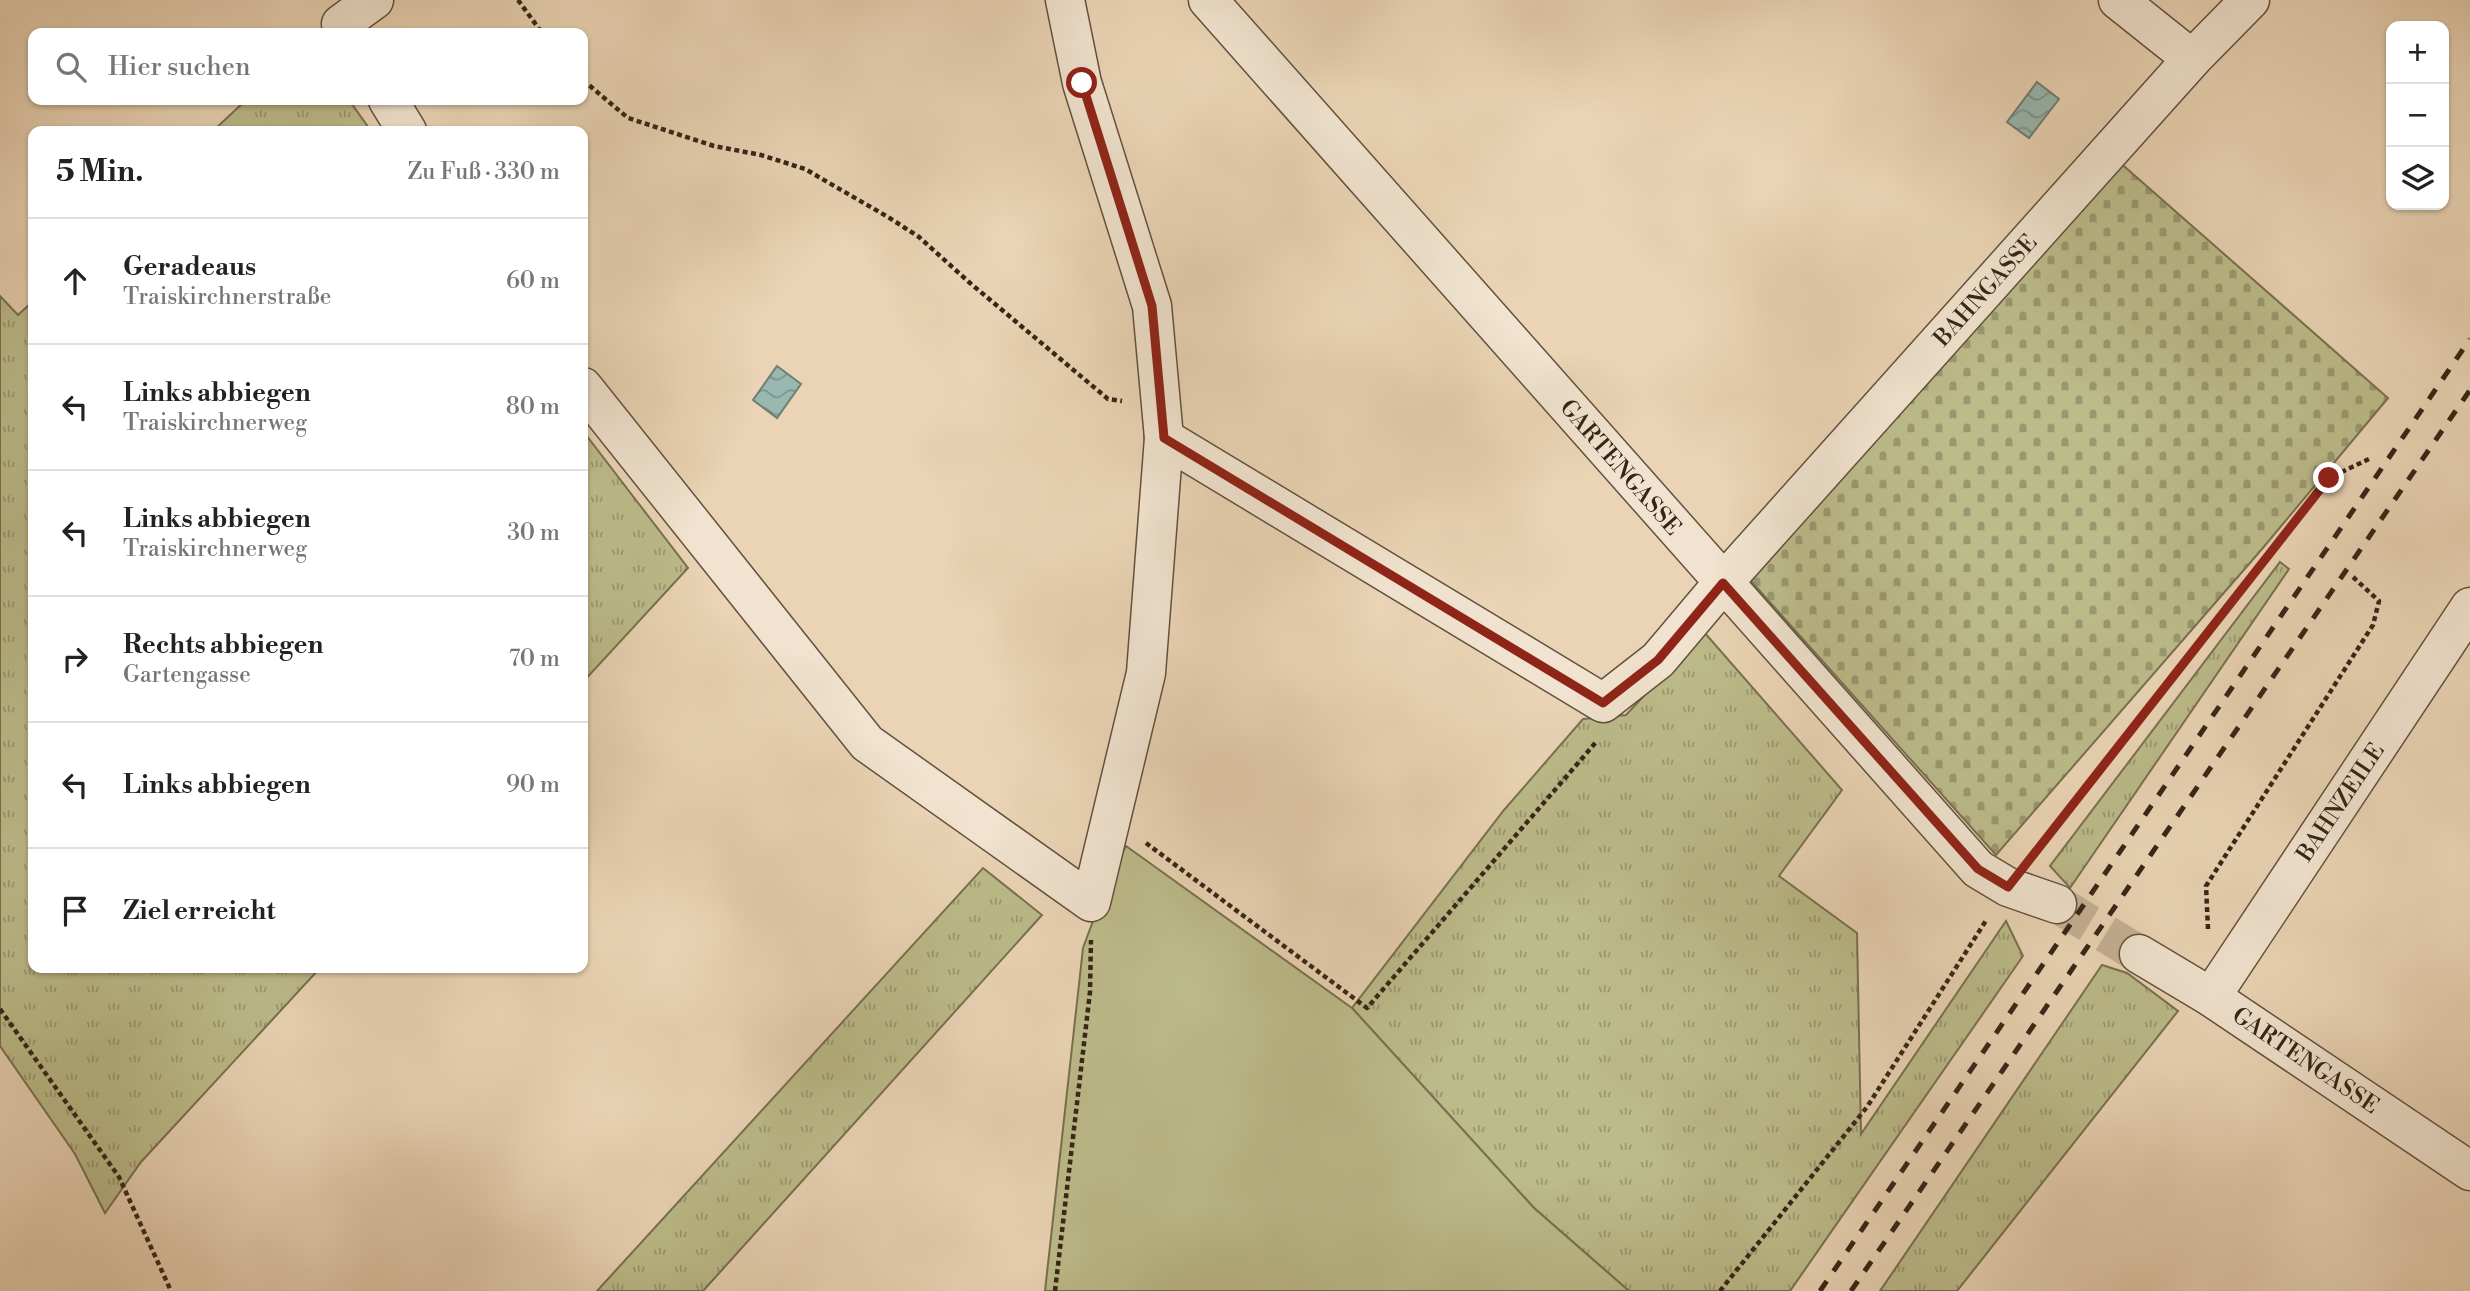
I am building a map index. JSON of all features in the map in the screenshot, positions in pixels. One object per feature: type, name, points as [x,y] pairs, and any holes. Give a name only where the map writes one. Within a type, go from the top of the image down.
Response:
[{"type":"street","points":[[338,19],[374,0]]},
{"type":"street","points":[[588,393],[867,743],[1091,902],[1146,673],[1163,423],[1152,306],[1082,83],[1065,0]]},
{"type":"street","name":"GARTENGASSE","points":[[1208,0],[1978,869],[2008,887],[2057,904]]},
{"type":"street","points":[[2118,0],[2192,59]]},
{"type":"street","name":"BAHNGASSE","points":[[1603,703],[1658,660],[1723,583],[2192,59],[2250,0]]},
{"type":"street","points":[[391,105],[404,126]]},
{"type":"street","points":[[1163,423],[1603,703]]},
{"type":"street","name":"BAHNZEILE","points":[[2210,997],[2470,607]]},
{"type":"street","name":"GARTENGASSE","points":[[2139,954],[2210,997],[2470,1171]]},
{"type":"path","points":[[518,0],[538,28]]},
{"type":"path","points":[[588,84],[628,118],[714,146],[761,155],[817,175],[919,237],[1108,399],[1163,423]]},
{"type":"path","points":[[1720,1291],[1867,1107],[2008,887],[2329,478],[2370,459]]},
{"type":"path","points":[[2210,997],[2207,886],[2373,625],[2379,601],[2353,578]]},
{"type":"path","points":[[1111,818],[1367,1008],[1600,737],[1603,703]]},
{"type":"path","points":[[1055,1291],[1090,992],[1091,902]]},
{"type":"path","points":[[0,1009],[119,1177],[171,1291]]},
{"type":"green space","points":[[241,105],[353,105],[367,126],[218,126]]},
{"type":"green space","points":[[2117,160],[2388,398],[2262,549],[1996,855],[1751,581]]},
{"type":"green space","points":[[0,296],[18,315],[28,306],[28,973],[315,973],[141,1162],[105,1213],[75,1154],[0,1046]]},
{"type":"green space","points":[[588,438],[688,568],[588,677]]},
{"type":"green space","points":[[2280,562],[2289,569],[2070,888],[2050,866]]},
{"type":"green space","points":[[1704,632],[1842,790],[1779,876],[1857,933],[1861,1134],[2006,921],[2023,956],[1790,1291],[1629,1291],[1534,1208],[1352,1008],[1504,810],[1583,719],[1626,715]]},
{"type":"green space","points":[[1126,846],[1352,1008],[1534,1208],[1629,1291],[1045,1291],[1083,948],[1109,878]]},
{"type":"green space","points":[[983,868],[1042,915],[703,1291],[597,1291]]},
{"type":"green space","points":[[2102,965],[2127,973],[2178,1011],[1957,1291],[1880,1291]]},
{"type":"water","points":[[2037,82],[2059,99],[2029,138],[2007,122]]},
{"type":"water","points":[[777,366],[801,384],[777,418],[753,400]]},
{"type":"tunnel","points":[[2057,904],[2139,954]]},
{"type":"railway","points":[[1820,1291],[2470,339]]},
{"type":"railway","points":[[1851,1291],[2470,390]]},
{"type":"route","points":[[1082,83],[1152,306],[1164,438],[1603,703],[1658,660],[1723,583],[1978,869],[2008,887],[2329,478]]}]
